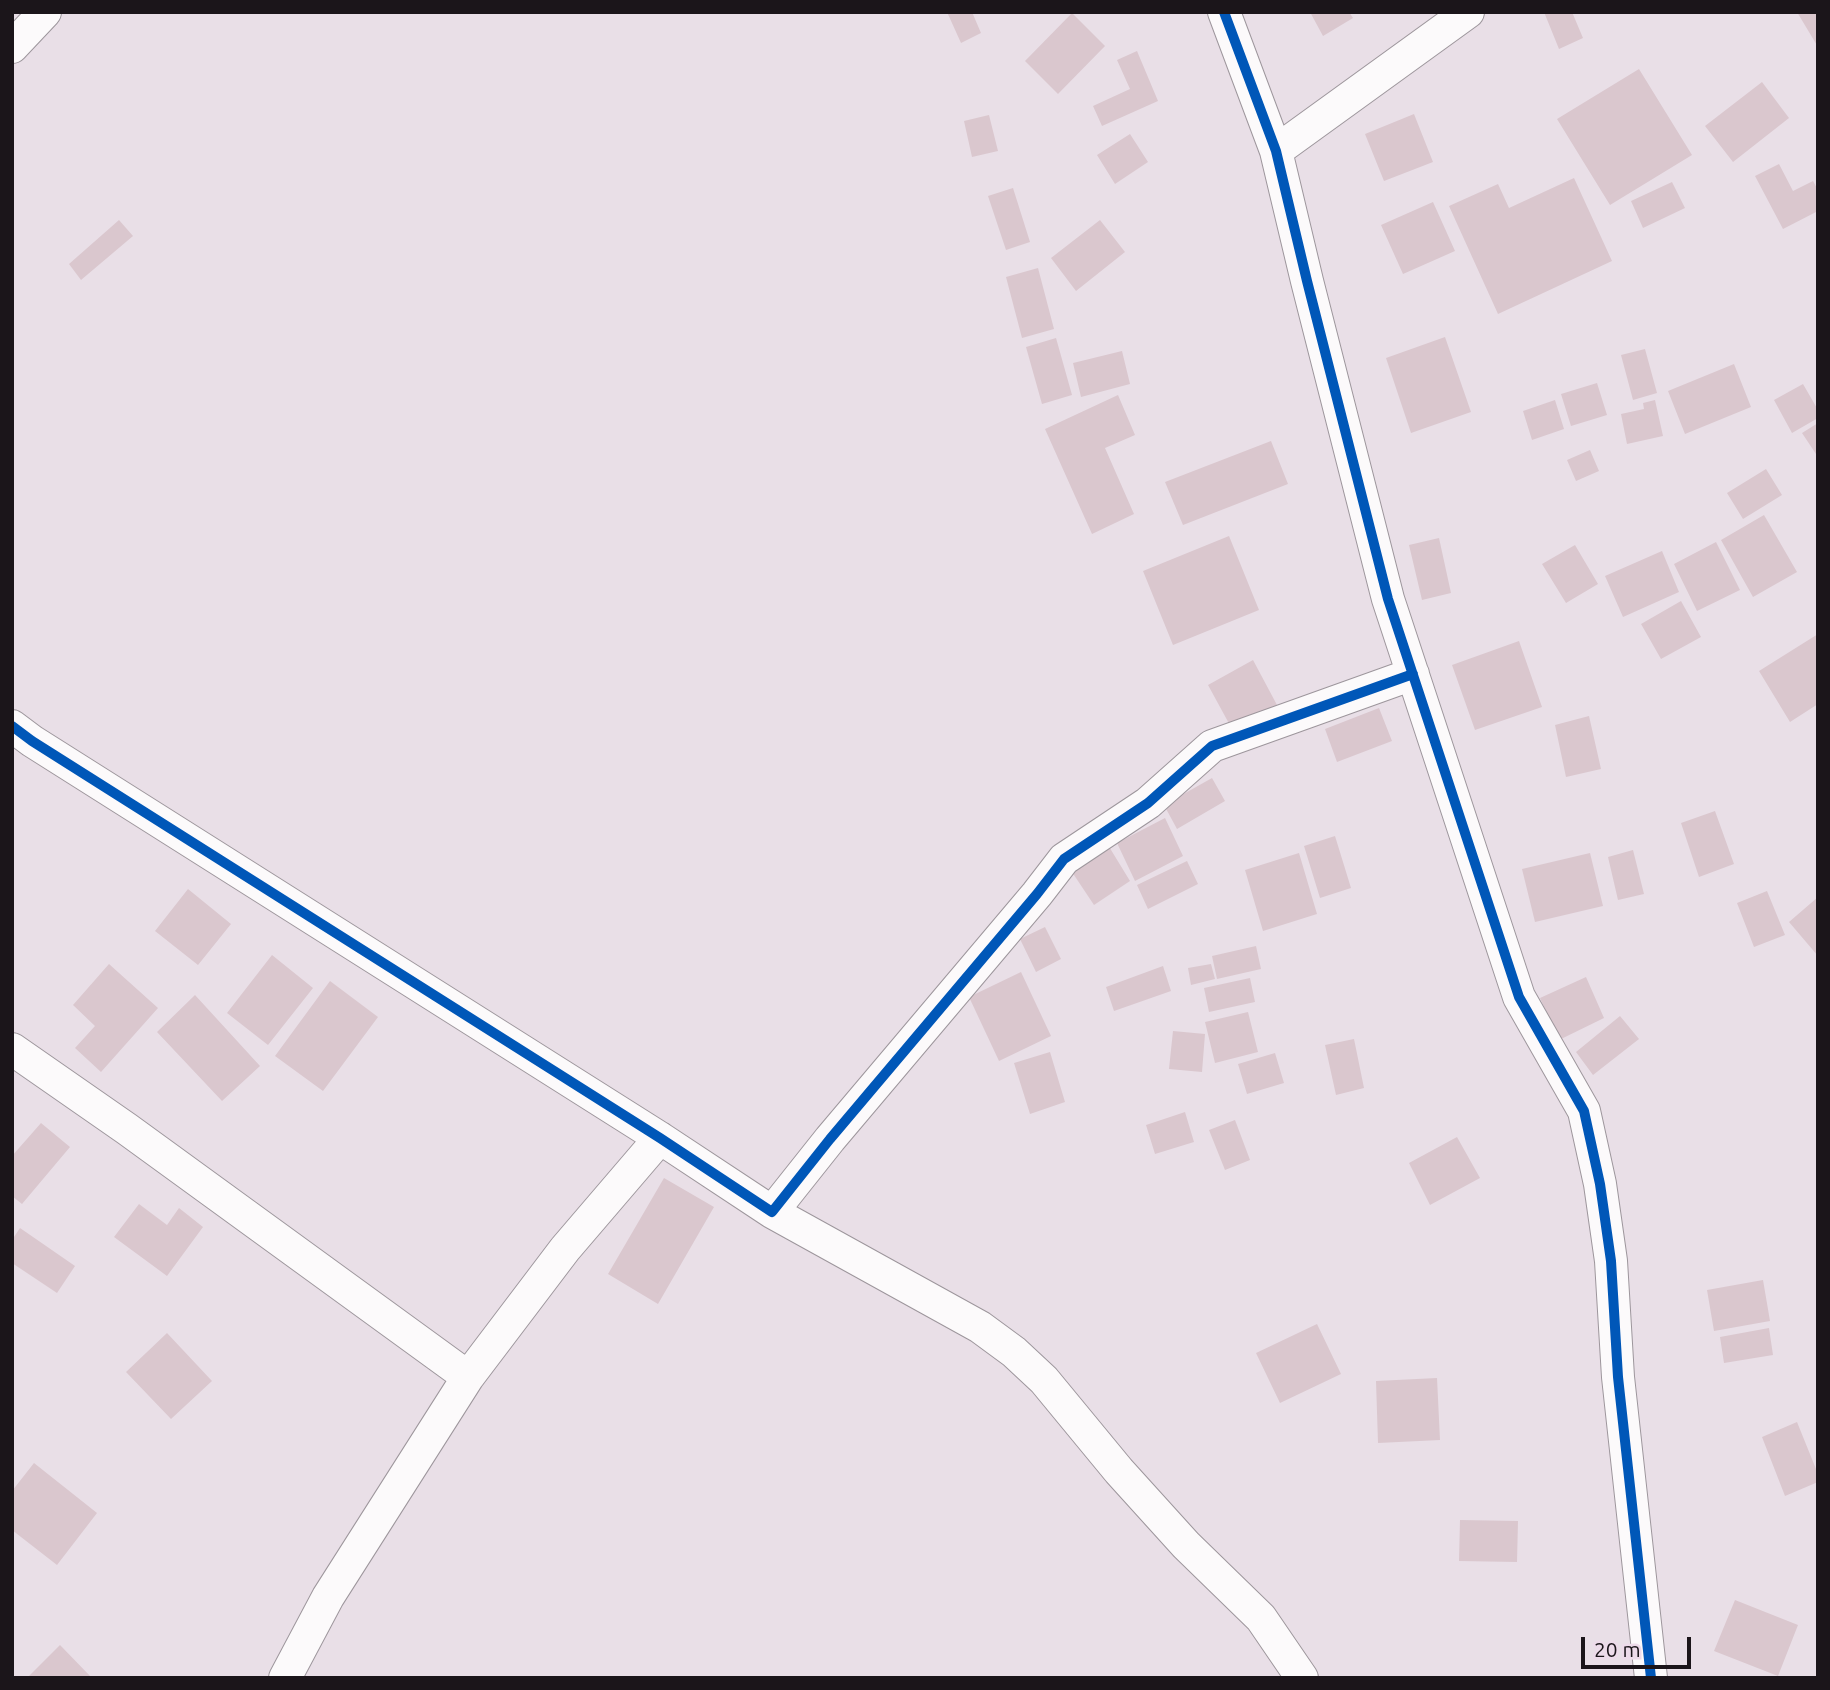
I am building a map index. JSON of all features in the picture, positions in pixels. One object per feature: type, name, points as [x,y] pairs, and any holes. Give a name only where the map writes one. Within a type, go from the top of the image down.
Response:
[{"type":"street","points":[[12,47],[45,12]]},
{"type":"street","points":[[1224,12],[1276,151],[1388,599],[1519,998],[1584,1111],[1600,1184],[1611,1261],[1618,1377],[1651,1678]]},
{"type":"street","points":[[1276,151],[1468,12]]},
{"type":"street","points":[[772,1212],[1064,859],[1148,803],[1212,746],[1413,674]]},
{"type":"street","points":[[12,726],[772,1212],[980,1327],[1014,1352],[1044,1380],[1119,1471],[1186,1545],[1261,1619],[1302,1678]]},
{"type":"street","points":[[12,1049],[127,1129],[468,1377]]},
{"type":"street","points":[[285,1678],[328,1597],[468,1377],[565,1249],[660,1139]]},
{"type":"building","points":[[947,12],[972,12],[981,33],[961,43]]},
{"type":"building","points":[[1310,12],[1349,12],[1353,18],[1323,36]]},
{"type":"building","points":[[1544,12],[1572,12],[1583,38],[1559,49]]},
{"type":"building","points":[[1797,12],[1818,12],[1818,47]]},
{"type":"building","points":[[1072,13],[1105,46],[1058,94],[1025,61]]},
{"type":"building","points":[[1137,51],[1158,101],[1102,126],[1093,106],[1130,89],[1117,60]]},
{"type":"building","points":[[1639,69],[1692,155],[1610,205],[1557,119]]},
{"type":"building","points":[[1762,82],[1789,118],[1733,162],[1705,126]]},
{"type":"building","points":[[1414,114],[1433,162],[1384,181],[1365,134]]},
{"type":"building","points":[[989,115],[998,151],[972,157],[964,121]]},
{"type":"building","points":[[1130,134],[1148,162],[1115,184],[1097,155]]},
{"type":"building","points":[[1779,164],[1793,191],[1813,181],[1818,190],[1818,211],[1783,229],[1755,176]]},
{"type":"building","points":[[1574,178],[1612,261],[1498,314],[1449,206],[1498,184],[1509,208]]},
{"type":"building","points":[[1672,182],[1685,208],[1643,228],[1631,201]]},
{"type":"building","points":[[1013,188],[1030,242],[1006,250],[988,196]]},
{"type":"building","points":[[1433,202],[1455,251],[1403,274],[1381,225]]},
{"type":"building","points":[[119,220],[133,236],[81,280],[69,264]]},
{"type":"building","points":[[1100,220],[1125,252],[1076,291],[1051,258]]},
{"type":"building","points":[[1038,268],[1054,329],[1022,338],[1006,277]]},
{"type":"building","points":[[1445,337],[1471,412],[1411,433],[1386,358]]},
{"type":"building","points":[[1056,338],[1072,395],[1042,404],[1026,347]]},
{"type":"building","points":[[1645,349],[1657,393],[1633,400],[1621,355]]},
{"type":"building","points":[[1122,351],[1130,384],[1081,397],[1073,363]]},
{"type":"building","points":[[1734,364],[1751,407],[1685,434],[1668,391]]},
{"type":"building","points":[[1597,383],[1607,415],[1571,426],[1561,394]]},
{"type":"building","points":[[1803,384],[1818,410],[1818,418],[1792,433],[1774,400]]},
{"type":"building","points":[[1118,395],[1135,435],[1105,448],[1134,514],[1092,534],[1045,429]]},
{"type":"building","points":[[1555,400],[1564,429],[1532,440],[1523,411]]},
{"type":"building","points":[[1655,400],[1663,436],[1627,444],[1621,414],[1644,409],[1643,403]]},
{"type":"building","points":[[1818,423],[1818,457],[1802,433]]},
{"type":"building","points":[[1271,441],[1288,484],[1183,525],[1165,482]]},
{"type":"building","points":[[1590,450],[1599,471],[1576,481],[1567,460]]},
{"type":"building","points":[[1766,469],[1782,495],[1743,519],[1727,493]]},
{"type":"building","points":[[1764,515],[1797,572],[1753,597],[1721,540]]},
{"type":"building","points":[[1229,536],[1259,610],[1173,645],[1143,571]]},
{"type":"building","points":[[1439,538],[1451,593],[1422,600],[1409,545]]},
{"type":"building","points":[[1716,542],[1740,590],[1697,611],[1674,564]]},
{"type":"building","points":[[1575,545],[1598,584],[1566,603],[1542,564]]},
{"type":"building","points":[[1662,551],[1679,592],[1623,617],[1605,576]]},
{"type":"building","points":[[1681,601],[1701,637],[1661,659],[1641,624]]},
{"type":"building","points":[[1818,634],[1818,704],[1790,722],[1759,671]]},
{"type":"building","points":[[1519,641],[1542,707],[1475,730],[1452,665]]},
{"type":"building","points":[[1253,660],[1277,705],[1232,729],[1208,685]]},
{"type":"building","points":[[1379,708],[1392,741],[1337,762],[1325,729]]},
{"type":"building","points":[[1589,716],[1601,769],[1566,777],[1555,725]]},
{"type":"building","points":[[1212,778],[1225,801],[1177,829],[1164,805]]},
{"type":"building","points":[[1715,811],[1734,864],[1699,877],[1681,823]]},
{"type":"building","points":[[1165,818],[1183,856],[1135,881],[1117,843]]},
{"type":"building","points":[[1335,836],[1351,888],[1320,898],[1304,846]]},
{"type":"building","points":[[1108,845],[1130,881],[1094,905],[1070,869]]},
{"type":"building","points":[[1633,850],[1644,894],[1618,900],[1608,857]]},
{"type":"building","points":[[1299,853],[1317,914],[1263,931],[1245,870]]},
{"type":"building","points":[[1590,853],[1603,906],[1535,922],[1522,869]]},
{"type":"building","points":[[1187,861],[1198,884],[1148,909],[1137,885]]},
{"type":"building","points":[[188,889],[231,924],[198,965],[155,931]]},
{"type":"building","points":[[1767,891],[1785,935],[1754,947],[1737,903]]},
{"type":"building","points":[[1818,897],[1818,956],[1789,922]]},
{"type":"building","points":[[1045,927],[1061,959],[1036,972],[1020,939]]},
{"type":"building","points":[[1256,946],[1261,969],[1217,979],[1212,956]]},
{"type":"building","points":[[272,955],[313,988],[268,1045],[227,1013]]},
{"type":"building","points":[[109,964],[158,1008],[101,1072],[75,1048],[95,1026],[73,1005]]},
{"type":"building","points":[[1211,964],[1215,979],[1191,985],[1188,968]]},
{"type":"building","points":[[1163,966],[1171,991],[1114,1011],[1106,987]]},
{"type":"building","points":[[1021,972],[1051,1036],[999,1061],[969,997]]},
{"type":"building","points":[[1586,977],[1604,1018],[1559,1040],[1540,998]]},
{"type":"building","points":[[1250,978],[1255,1002],[1209,1012],[1204,988]]},
{"type":"building","points":[[330,981],[378,1017],[323,1091],[275,1056]]},
{"type":"building","points":[[195,995],[260,1066],[222,1101],[157,1032]]},
{"type":"building","points":[[1248,1012],[1258,1052],[1215,1063],[1205,1022]]},
{"type":"building","points":[[1620,1016],[1639,1039],[1593,1075],[1576,1052]]},
{"type":"building","points":[[1173,1031],[1205,1034],[1202,1072],[1169,1069]]},
{"type":"building","points":[[1354,1039],[1364,1088],[1336,1095],[1325,1045]]},
{"type":"building","points":[[1050,1052],[1065,1102],[1030,1114],[1014,1063]]},
{"type":"building","points":[[1275,1053],[1284,1083],[1247,1094],[1238,1064]]},
{"type":"building","points":[[1185,1112],[1194,1142],[1155,1154],[1146,1125]]},
{"type":"building","points":[[1235,1120],[1250,1160],[1225,1170],[1209,1130]]},
{"type":"building","points":[[41,1123],[70,1147],[22,1204],[12,1196],[12,1156]]},
{"type":"building","points":[[1457,1137],[1480,1178],[1430,1205],[1409,1163]]},
{"type":"building","points":[[664,1178],[714,1207],[658,1304],[608,1274]]},
{"type":"building","points":[[139,1204],[167,1225],[179,1208],[203,1227],[167,1276],[114,1237]]},
{"type":"building","points":[[20,1228],[75,1266],[57,1293],[12,1263],[12,1240]]},
{"type":"building","points":[[1763,1280],[1770,1321],[1714,1331],[1707,1290]]},
{"type":"building","points":[[1317,1324],[1341,1374],[1280,1403],[1256,1353]]},
{"type":"building","points":[[1769,1328],[1773,1355],[1724,1363],[1720,1337]]},
{"type":"building","points":[[167,1333],[212,1381],[171,1419],[126,1372]]},
{"type":"building","points":[[1437,1378],[1440,1440],[1378,1443],[1376,1381]]},
{"type":"building","points":[[1797,1422],[1818,1474],[1818,1482],[1785,1496],[1762,1437]]},
{"type":"building","points":[[34,1463],[97,1513],[57,1565],[12,1530],[12,1491]]},
{"type":"building","points":[[1460,1520],[1518,1521],[1517,1562],[1459,1561]]},
{"type":"building","points":[[1735,1600],[1798,1625],[1778,1676],[1714,1651]]},
{"type":"building","points":[[60,1645],[92,1678],[27,1678]]},
{"type":"cycle path","points":[[1224,12],[1276,151],[1388,599],[1519,997],[1584,1111],[1600,1184],[1611,1261],[1618,1377],[1651,1678]]},
{"type":"cycle path","points":[[12,726],[772,1212],[1064,859],[1148,803],[1212,746],[1413,674]]}]
